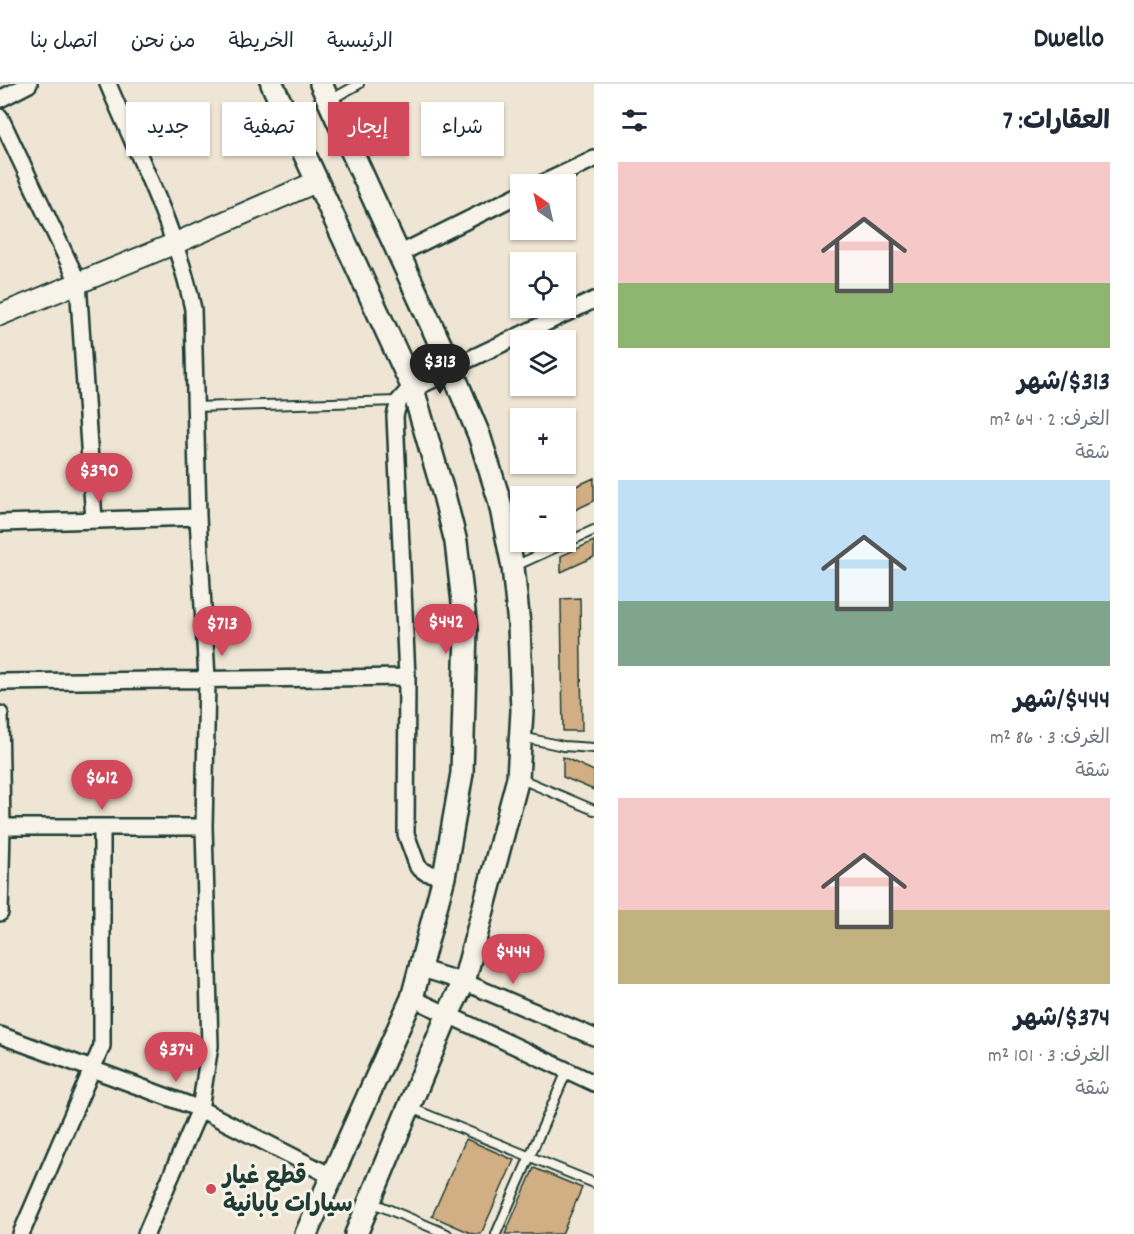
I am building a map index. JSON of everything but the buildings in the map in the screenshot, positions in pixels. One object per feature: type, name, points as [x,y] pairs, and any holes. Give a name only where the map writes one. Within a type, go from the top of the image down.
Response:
[{"type":"main road","points":[[272,84],[406,394],[444,495],[456,542],[466,629],[462,773],[454,830],[412,999],[306,1234]]},
{"type":"main road","points":[[325,92],[451,368],[489,465],[499,499],[513,567],[520,647],[522,737],[518,778],[464,982],[447,1016],[356,1234]]},
{"type":"main road","points":[[406,394],[451,368]]},
{"type":"street","points":[[0,99],[29,84]]},
{"type":"street","points":[[108,84],[176,243],[193,309],[198,517],[207,680],[204,827],[210,1046],[200,1109],[146,1234]]},
{"type":"street","points":[[0,117],[78,282],[94,520]]},
{"type":"street","points":[[562,174],[594,159]]},
{"type":"street","points":[[0,315],[176,243],[316,182]]},
{"type":"street","points":[[399,254],[510,199]]},
{"type":"street","points":[[451,368],[594,300]]},
{"type":"street","points":[[406,394],[395,416],[406,677],[406,834],[418,867],[425,872],[444,877]]},
{"type":"street","points":[[0,523],[198,517]]},
{"type":"street","points":[[0,682],[406,677]]},
{"type":"street","points":[[0,714],[0,914]]},
{"type":"street","points":[[1,827],[204,827]]},
{"type":"street","points":[[21,1234],[102,1046],[102,827]]},
{"type":"street","points":[[419,968],[464,982],[594,1037]]},
{"type":"street","points":[[412,999],[594,1083]]},
{"type":"street","points":[[0,1035],[200,1109],[331,1176]]},
{"type":"lane","points":[[325,92],[358,84]]},
{"type":"lane","points":[[195,407],[406,394]]},
{"type":"lane","points":[[513,567],[594,530]]},
{"type":"lane","points":[[522,737],[563,746],[594,748]]},
{"type":"lane","points":[[518,778],[594,810]]},
{"type":"lane","points":[[496,1234],[567,1071]]},
{"type":"lane","points":[[410,1107],[594,1183]]},
{"type":"lane","points":[[369,1201],[447,1234]]},
{"type":"place","name":"قطع غيار سيارات يابانية","points":[[211,1189]]}]
